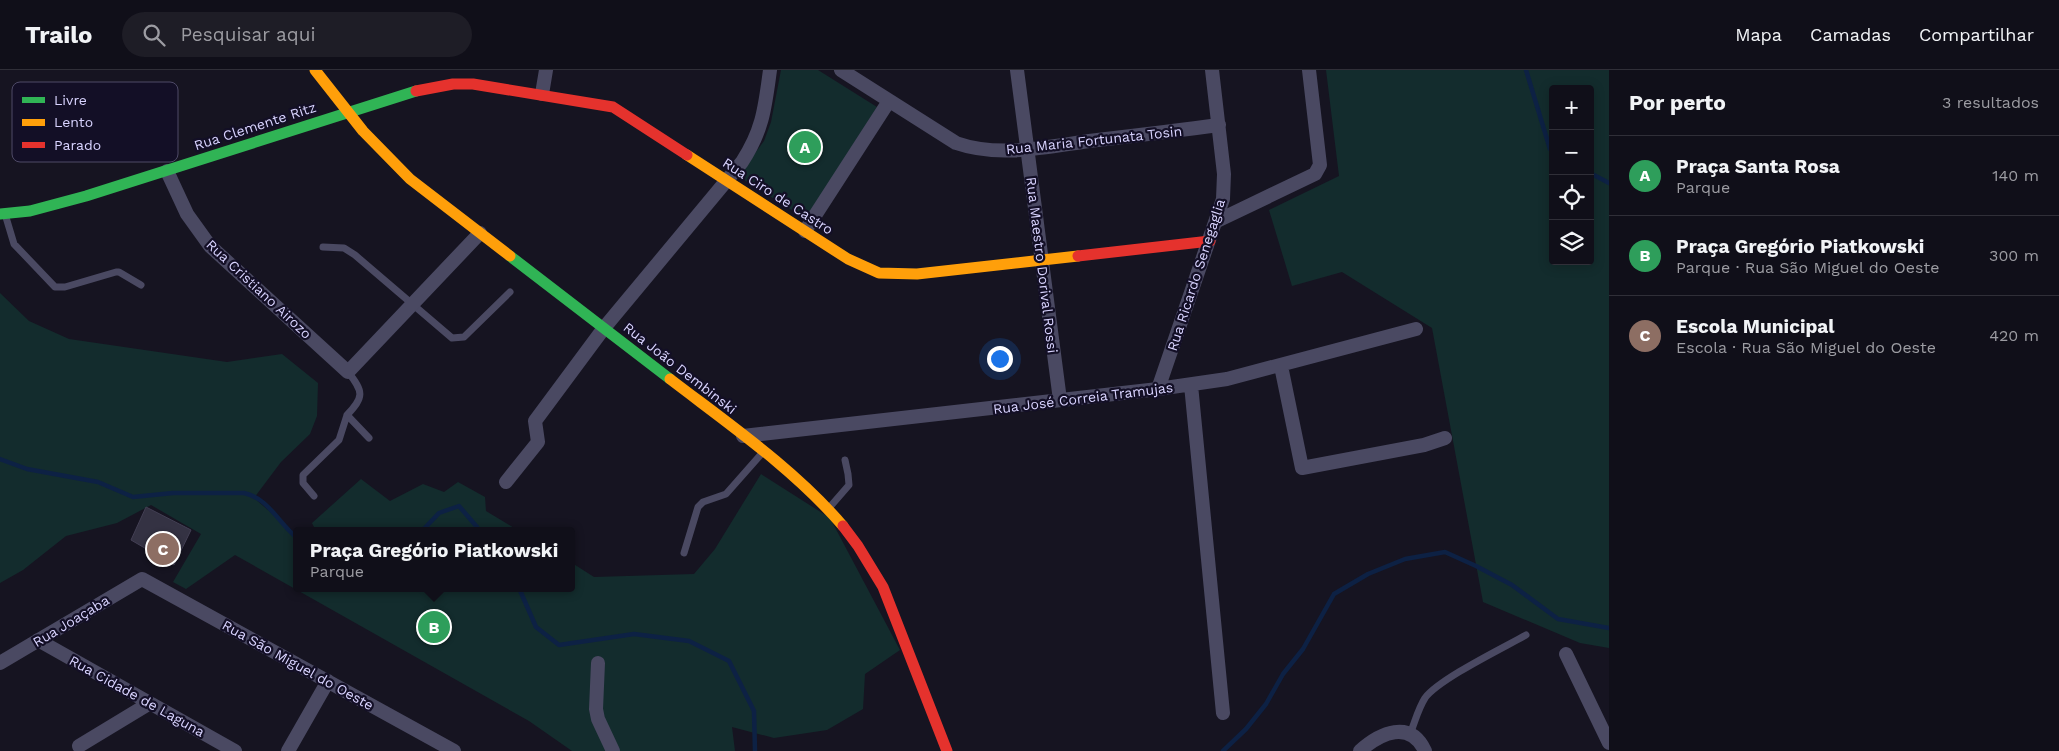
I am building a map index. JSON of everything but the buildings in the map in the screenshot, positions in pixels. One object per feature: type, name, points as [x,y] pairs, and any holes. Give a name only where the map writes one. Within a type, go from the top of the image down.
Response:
[{"type":"street","name":"Rua João Dembinski","points":[[315,70],[346,112],[378,148],[410,179],[763,451],[810,489],[828,508],[852,536],[884,586],[947,751]]},
{"type":"street","points":[[542,94],[546,70]]},
{"type":"street","points":[[506,482],[538,442],[534,421],[604,328],[746,155],[758,134],[763,119],[770,70]]},
{"type":"street","name":"Rua Maria Fortunata Tosin","points":[[840,70],[945,136],[970,148],[987,150],[1027,149],[1219,125]]},
{"type":"street","name":"Rua Maestro Dorival Rossi","points":[[1017,70],[1060,400]]},
{"type":"street","name":"Rua Ricardo Senegaglia","points":[[1158,389],[1217,221],[1225,186],[1212,70]]},
{"type":"street","points":[[1217,221],[1315,174],[1319,170],[1309,70]]},
{"type":"street","name":"Rua Ciro de Castro","points":[[346,112],[412,92],[452,84],[494,86],[613,108],[848,259],[879,273],[917,274],[1210,241]]},
{"type":"street","points":[[805,231],[890,101]]},
{"type":"street","name":"Rua Clemente Ritz","points":[[2,214],[58,204],[167,171],[346,112]]},
{"type":"street","name":"Rua Cristiano Airozo","points":[[167,171],[187,214],[210,246],[348,372]]},
{"type":"street","points":[[348,372],[480,233]]},
{"type":"street","name":"Rua José Correia Tramujas","points":[[743,436],[1191,385],[1227,379],[1281,366],[1416,329]]},
{"type":"street","points":[[1281,366],[1302,468],[1424,445],[1445,438]]},
{"type":"street","points":[[1191,385],[1223,713]]},
{"type":"street","name":"Rua Joaçaba","points":[[0,663],[142,579]]},
{"type":"street","name":"Rua São Miguel do Oeste","points":[[142,579],[454,751]]},
{"type":"street","name":"Rua Cidade de Laguna","points":[[38,640],[235,751]]},
{"type":"street","points":[[1566,654],[1609,743]]},
{"type":"street","points":[[598,663],[596,709],[598,719],[613,751]]},
{"type":"street","points":[[288,751],[328,682]]},
{"type":"street","points":[[79,746],[150,703]]},
{"type":"street","points":[[1360,751],[1386,733],[1399,731],[1410,734],[1418,740],[1425,751]]},
{"type":"lane","points":[[2,214],[14,244],[55,287],[65,287],[116,272],[141,285]]},
{"type":"lane","points":[[323,247],[337,247],[349,252],[413,303],[452,338],[464,337],[510,292]]},
{"type":"lane","points":[[314,496],[303,482],[303,475],[339,440],[347,415],[361,397],[355,381],[348,372]]},
{"type":"lane","points":[[347,415],[369,438]]},
{"type":"lane","points":[[684,553],[698,507],[702,502],[726,494],[763,451]]},
{"type":"lane","points":[[828,508],[849,486],[845,460]]},
{"type":"lane","points":[[1410,734],[1426,696],[1446,680],[1526,635]]},
{"type":"green space","points":[[781,70],[818,70],[877,107],[806,219],[738,176],[764,141],[771,122]]},
{"type":"green space","points":[[1326,70],[1609,70],[1609,648],[1580,643],[1483,602],[1432,328],[1342,272],[1292,286],[1269,210],[1339,176]]},
{"type":"green space","points":[[0,293],[29,321],[69,339],[227,362],[282,354],[318,383],[317,416],[310,434],[281,462],[254,498],[293,531],[293,588],[235,555],[186,589],[173,582],[201,534],[151,505],[117,523],[66,536],[23,570],[0,583]]},
{"type":"green space","points":[[761,474],[830,518],[900,650],[865,674],[863,709],[827,730],[774,738],[732,727],[735,751],[572,751],[529,721],[301,592],[575,592],[575,565],[594,577],[694,574],[715,549]]},
{"type":"green space","points":[[361,479],[390,501],[423,484],[444,492],[458,482],[485,497],[486,511],[512,527],[314,527],[312,523]]},
{"type":"waterway","points":[[1526,70],[1549,146]]},
{"type":"waterway","points":[[1594,175],[1609,183]]},
{"type":"waterway","points":[[0,459],[27,469],[98,482],[133,497],[173,493],[244,493],[260,500],[266,505],[293,534]]},
{"type":"waterway","points":[[426,527],[439,513],[459,506],[477,527]]},
{"type":"waterway","points":[[1223,751],[1246,729],[1266,704],[1283,674],[1303,649],[1334,594],[1368,574],[1405,559],[1445,552],[1512,585],[1558,619],[1609,628]]},
{"type":"waterway","points":[[521,592],[536,627],[559,645],[634,634],[689,641],[729,661],[754,711],[755,751]]},
{"type":"traffic: fast","points":[[0,214],[30,211],[86,196],[416,91]]},
{"type":"traffic: fast","points":[[510,256],[670,379]]},
{"type":"traffic: slow","points":[[315,70],[363,131],[410,179],[510,256]]},
{"type":"traffic: slow","points":[[687,155],[848,259],[879,273],[917,274],[1078,256]]},
{"type":"traffic: slow","points":[[670,379],[783,467],[804,485],[843,526]]},
{"type":"traffic: jam","points":[[416,91],[453,84],[473,84],[613,107],[687,155]]},
{"type":"traffic: jam","points":[[1078,256],[1210,241]]},
{"type":"traffic: jam","points":[[843,526],[858,546],[883,587],[947,751]]},
{"type":"place","name":"Praça Santa Rosa","points":[[805,147]]},
{"type":"place","name":"Escola Municipal","points":[[163,549]]},
{"type":"place","name":"Praça Gregório Piatkowski","points":[[434,627]]}]
